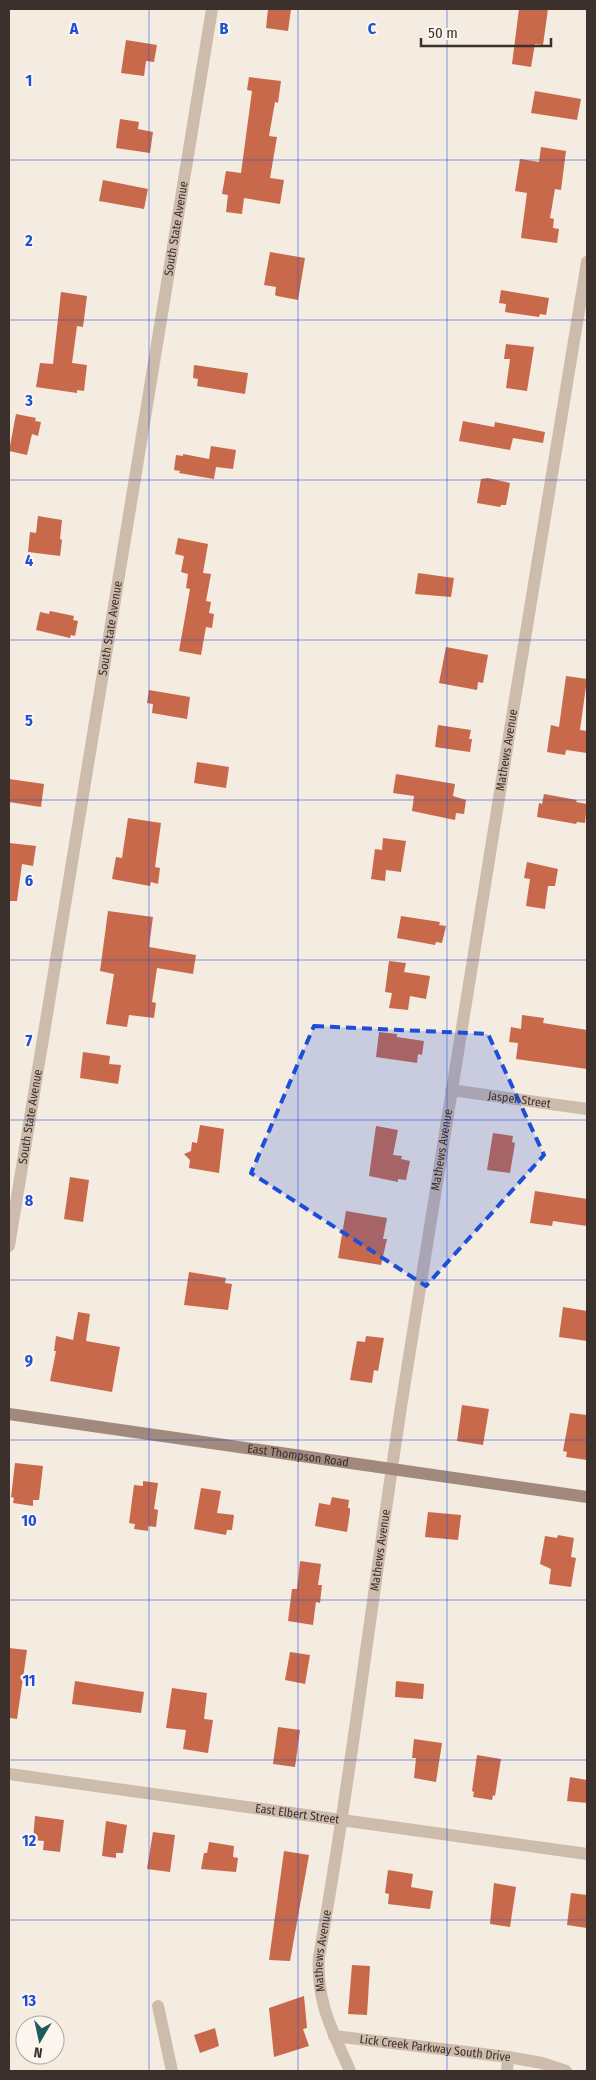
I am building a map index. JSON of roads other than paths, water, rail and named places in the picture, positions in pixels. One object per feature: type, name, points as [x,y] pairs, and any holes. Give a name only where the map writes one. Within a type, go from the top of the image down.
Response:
[{"type":"main road","name":"East Thompson Road","points":[[9,1414],[587,1497]]},
{"type":"street","name":"South State Avenue","points":[[9,1246],[212,9]]},
{"type":"street","name":"Mathews Avenue","points":[[350,2071],[334,2036],[321,1998],[319,1965],[392,1469],[451,1090],[587,262]]},
{"type":"street","name":"Jasper Street","points":[[451,1090],[587,1109]]},
{"type":"street","name":"East Elbert Street","points":[[9,1774],[587,1854]]},
{"type":"street","points":[[158,2006],[172,2071]]},
{"type":"street","name":"Lick Creek Parkway South Drive","points":[[334,2036],[508,2057],[542,2063],[566,2071]]},
{"type":"street","points":[[507,2071],[508,2057]]}]
